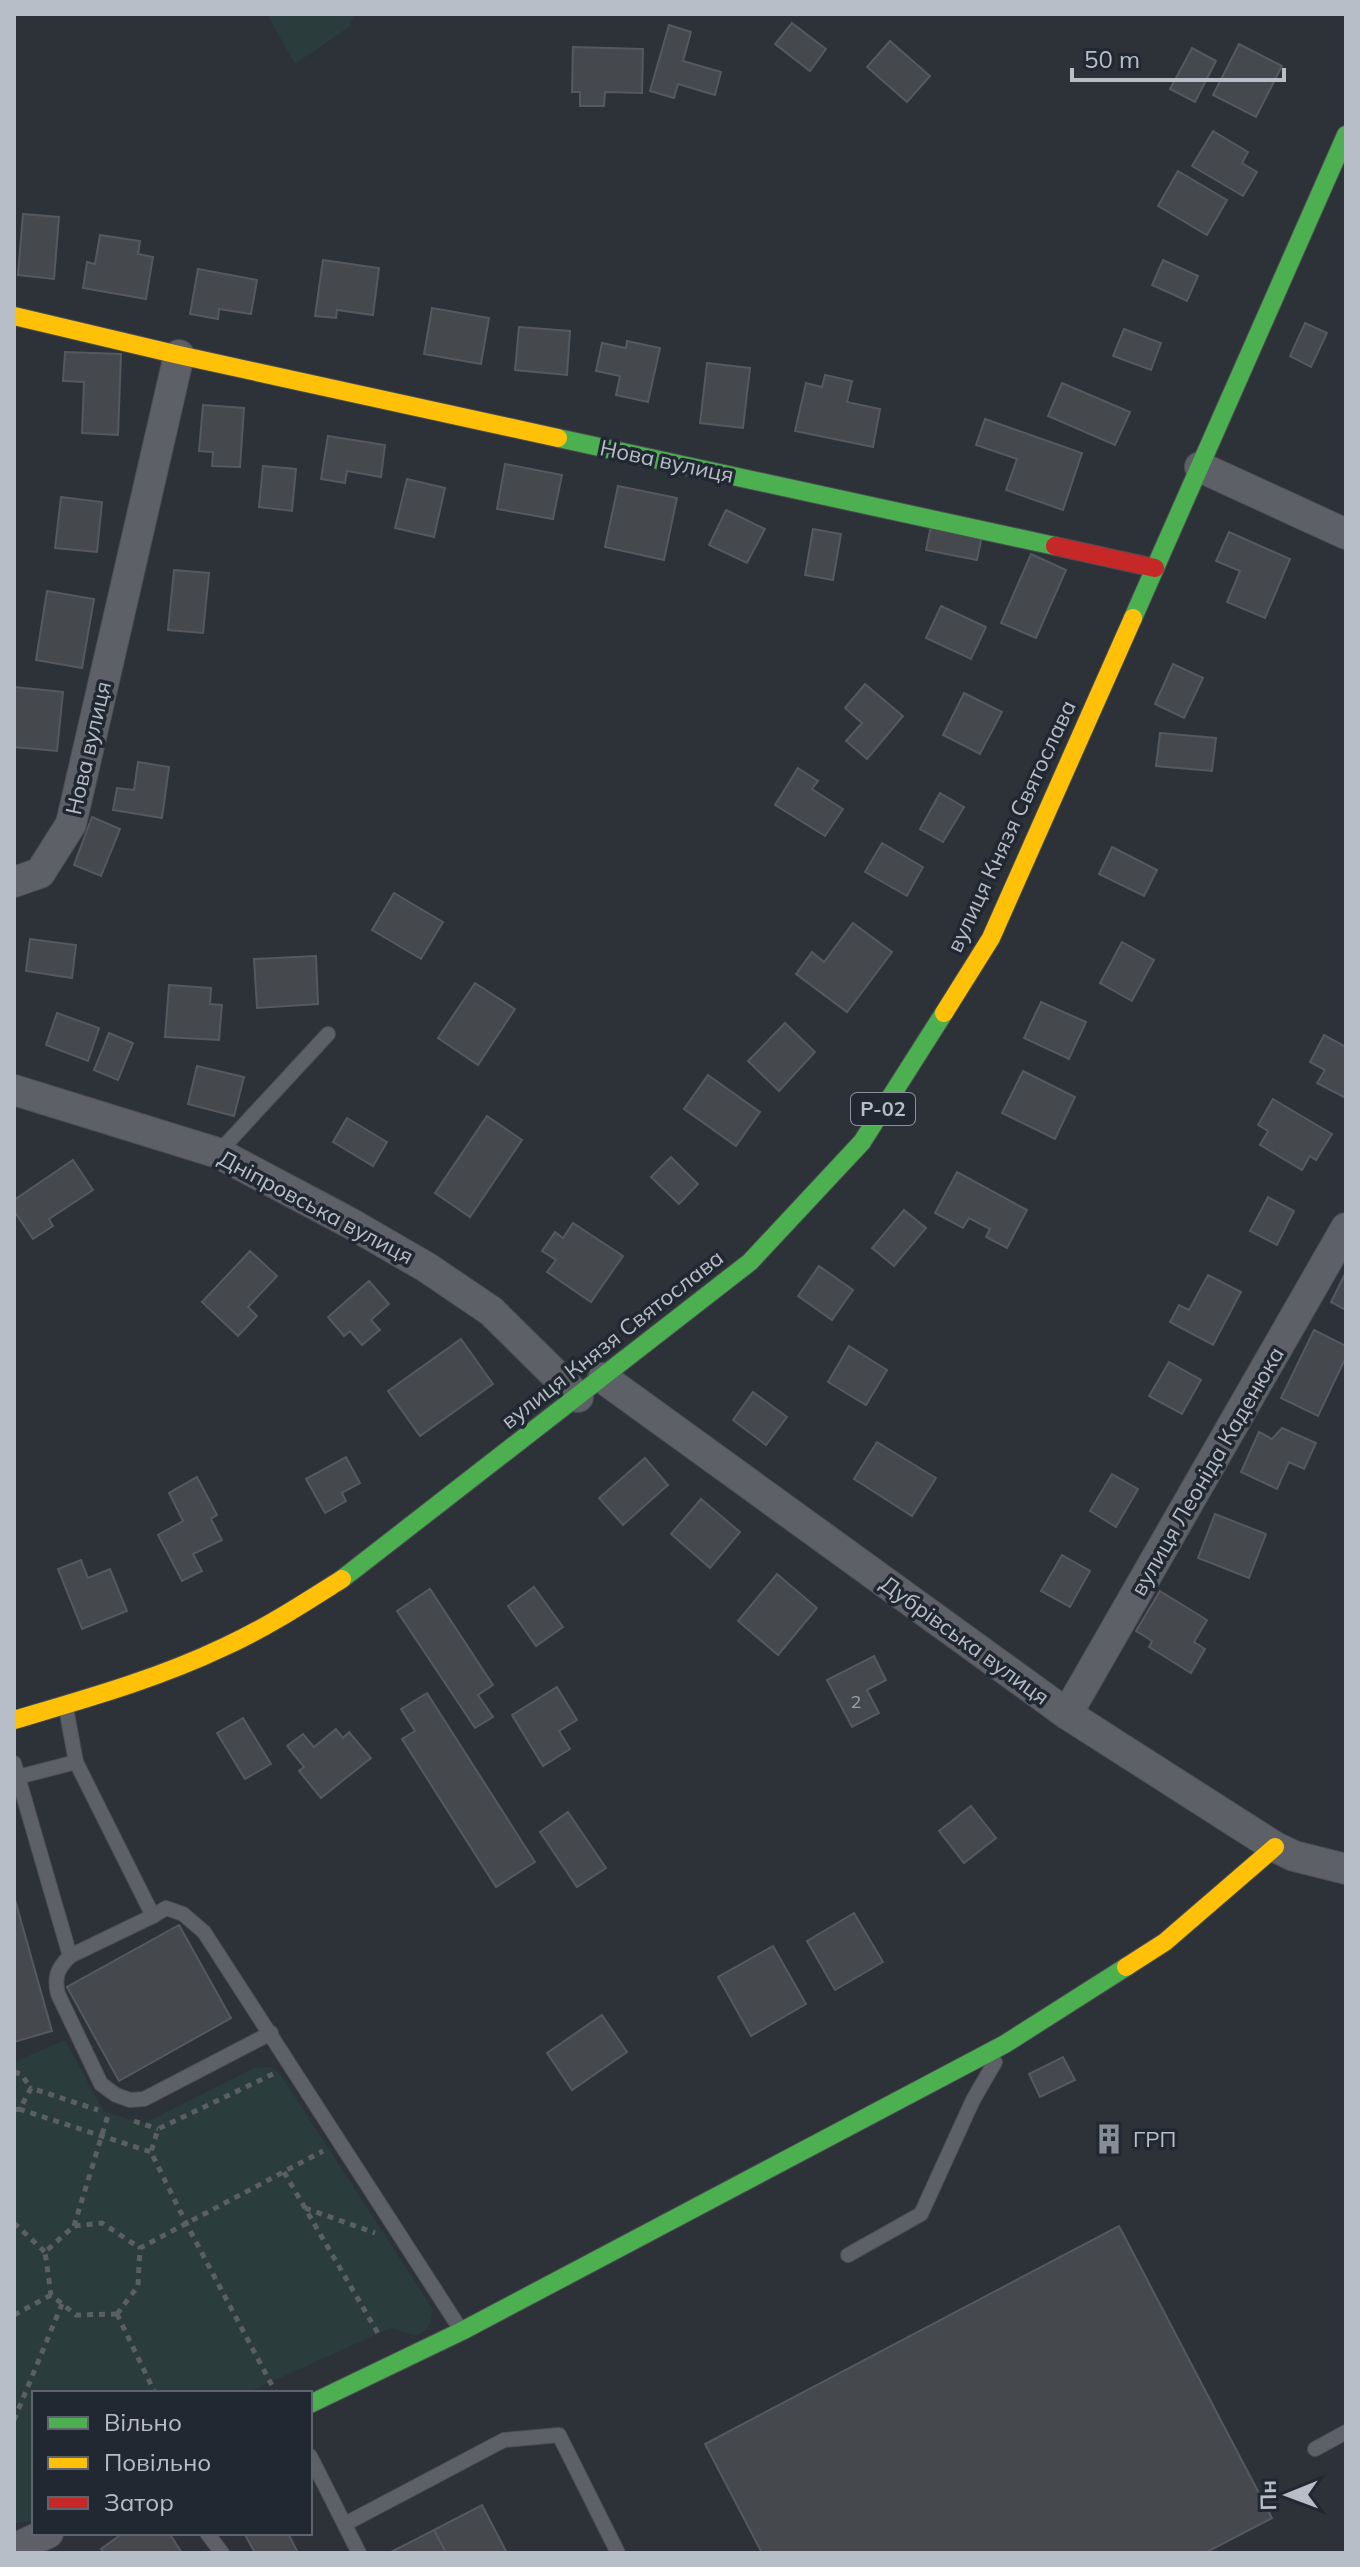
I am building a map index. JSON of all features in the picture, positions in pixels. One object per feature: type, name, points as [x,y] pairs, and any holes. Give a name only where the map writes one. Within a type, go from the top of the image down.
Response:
[{"type":"street","name":"вулиця Князя Святослава","points":[[14,1720],[130,1686],[211,1653],[286,1614],[348,1576],[750,1262],[862,1142],[991,938],[1346,135]]},
{"type":"street","name":"Нова вулиця","points":[[14,316],[179,355],[1155,568]]},
{"type":"street","name":"Нова вулиця","points":[[14,882],[40,873],[71,824],[179,355]]},
{"type":"street","points":[[1200,467],[1346,534]]},
{"type":"street","name":"Дніпровська вулиця","points":[[14,1090],[218,1153],[426,1267],[491,1311],[578,1397]]},
{"type":"street","name":"вулиця Леоніда Каденюка","points":[[1067,1714],[1346,1228]]},
{"type":"street","name":"Дубрівська вулиця","points":[[603,1378],[1067,1714],[1275,1847],[1294,1856],[1346,1869]]},
{"type":"street","points":[[312,2403],[462,2331],[1005,2044],[1165,1942],[1275,1847]]},
{"type":"street","points":[[14,2549],[44,2535]]},
{"type":"lane","points":[[218,1153],[328,1034]]},
{"type":"lane","points":[[65,1705],[76,1762],[153,1916]]},
{"type":"lane","points":[[70,1956],[15,1772],[76,1762]]},
{"type":"lane","points":[[271,2033],[144,2099],[130,2100],[101,2084],[54,1980],[59,1967],[70,1956],[166,1908],[183,1914],[204,1932],[271,2033],[462,2331]]},
{"type":"lane","points":[[848,2255],[921,2214],[973,2100],[1005,2044]]},
{"type":"lane","points":[[1315,2449],[1346,2432]]},
{"type":"lane","points":[[345,2524],[504,2440],[559,2435],[618,2553]]},
{"type":"lane","points":[[312,2460],[359,2553]]},
{"type":"lane","points":[[208,2535],[222,2553]]},
{"type":"path","points":[[14,2072],[21,2074],[31,2088],[158,2129],[291,2065]]},
{"type":"path","points":[[31,2088],[17,2109],[151,2152]]},
{"type":"path","points":[[45,2252],[74,2226],[108,2113],[109,2090]]},
{"type":"path","points":[[158,2129],[151,2152],[275,2391]]},
{"type":"path","points":[[140,2248],[341,2142]]},
{"type":"path","points":[[284,2172],[395,2364]]},
{"type":"path","points":[[305,2208],[406,2244]]},
{"type":"path","points":[[14,2223],[45,2252],[51,2295],[76,2315],[117,2314]]},
{"type":"path","points":[[74,2226],[102,2223],[140,2248]]},
{"type":"path","points":[[117,2314],[138,2286],[140,2248]]},
{"type":"path","points":[[14,2315],[51,2295]]},
{"type":"path","points":[[14,2420],[62,2304]]},
{"type":"path","points":[[117,2314],[154,2391]]},
{"type":"shaded area","points":[[267,14],[355,14],[349,27],[295,64]]},
{"type":"shaded area","points":[[65,2040],[104,2112],[145,2123],[254,2068],[270,2067],[279,2072],[432,2308],[429,2325],[417,2336],[390,2328],[251,2391],[32,2391],[32,2520],[14,2522],[14,2062]]},
{"type":"building","points":[[792,23],[826,49],[810,71],[775,44]]},
{"type":"building","points":[[669,25],[691,32],[683,61],[721,72],[715,95],[678,84],[674,98],[650,91]]},
{"type":"building","points":[[890,41],[930,76],[907,102],[867,67]]},
{"type":"building","points":[[1239,44],[1282,66],[1256,117],[1213,95]]},
{"type":"building","points":[[573,47],[643,49],[642,93],[605,92],[604,106],[580,106],[580,92],[572,92]]},
{"type":"building","points":[[1192,48],[1216,61],[1195,102],[1170,89]]},
{"type":"building","points":[[1213,131],[1248,152],[1242,163],[1257,172],[1243,196],[1192,166]]},
{"type":"building","points":[[1178,171],[1227,200],[1207,235],[1158,206]]},
{"type":"building","points":[[23,214],[59,217],[54,279],[18,275]]},
{"type":"building","points":[[100,235],[140,241],[138,254],[153,257],[146,299],[83,288],[87,262],[95,264]]},
{"type":"building","points":[[323,260],[379,268],[373,315],[337,310],[336,318],[315,316]]},
{"type":"building","points":[[1163,260],[1198,276],[1187,301],[1152,285]]},
{"type":"building","points":[[198,269],[257,280],[251,314],[219,309],[218,319],[190,314]]},
{"type":"building","points":[[432,308],[489,318],[481,364],[424,354]]},
{"type":"building","points":[[1305,323],[1327,333],[1311,367],[1290,356]]},
{"type":"building","points":[[519,327],[570,331],[567,375],[515,370]]},
{"type":"building","points":[[1124,329],[1161,343],[1151,370],[1113,356]]},
{"type":"building","points":[[627,341],[660,348],[648,402],[616,395],[620,376],[596,371],[602,343],[626,348]]},
{"type":"building","points":[[65,352],[121,354],[118,435],[82,433],[84,382],[63,381]]},
{"type":"building","points":[[707,363],[750,368],[743,428],[700,423]]},
{"type":"building","points":[[825,375],[852,381],[847,402],[880,409],[873,447],[795,431],[806,383],[822,387]]},
{"type":"building","points":[[1062,383],[1130,412],[1115,445],[1048,416]]},
{"type":"building","points":[[203,405],[244,408],[240,467],[212,466],[213,452],[199,451]]},
{"type":"building","points":[[985,419],[1082,453],[1063,510],[1006,490],[1017,459],[976,445]]},
{"type":"building","points":[[328,436],[385,445],[381,477],[347,471],[345,483],[321,479]]},
{"type":"building","points":[[505,464],[562,475],[553,519],[497,509]]},
{"type":"building","points":[[263,466],[296,469],[292,511],[259,507]]},
{"type":"building","points":[[407,479],[445,488],[434,537],[395,528]]},
{"type":"building","points":[[618,486],[677,498],[664,560],[605,547]]},
{"type":"building","points":[[61,497],[102,502],[97,552],[55,548]]},
{"type":"building","points":[[726,510],[765,529],[747,563],[709,545]]},
{"type":"building","points":[[931,526],[982,536],[977,560],[926,550]]},
{"type":"building","points":[[813,529],[841,534],[833,580],[805,575]]},
{"type":"building","points":[[1229,532],[1290,559],[1265,618],[1227,602],[1240,571],[1216,561]]},
{"type":"building","points":[[1031,554],[1066,570],[1036,638],[1001,623]]},
{"type":"building","points":[[174,570],[209,573],[203,633],[168,630]]},
{"type":"building","points":[[47,591],[94,599],[82,668],[36,660]]},
{"type":"building","points":[[941,606],[986,627],[971,659],[926,638]]},
{"type":"building","points":[[1173,664],[1203,678],[1184,718],[1155,704]]},
{"type":"building","points":[[865,684],[903,716],[867,759],[846,741],[862,723],[845,708]]},
{"type":"building","points":[[14,687],[63,692],[57,751],[14,747]]},
{"type":"building","points":[[964,693],[1002,712],[980,754],[943,735]]},
{"type":"building","points":[[1160,733],[1216,738],[1212,771],[1156,766]]},
{"type":"building","points":[[138,762],[169,767],[162,818],[113,810],[117,788],[134,790]]},
{"type":"building","points":[[798,768],[818,781],[812,789],[843,809],[825,836],[775,805]]},
{"type":"building","points":[[940,793],[964,807],[943,842],[920,829]]},
{"type":"building","points":[[92,817],[120,829],[101,876],[74,865]]},
{"type":"building","points":[[882,843],[923,867],[907,896],[865,872]]},
{"type":"building","points":[[1112,847],[1157,870],[1144,896],[1099,874]]},
{"type":"building","points":[[394,893],[443,922],[421,959],[372,930]]},
{"type":"building","points":[[853,923],[892,952],[847,1012],[796,974],[812,952],[824,962]]},
{"type":"building","points":[[30,939],[76,945],[72,978],[26,971]]},
{"type":"building","points":[[1122,942],[1154,960],[1132,1001],[1100,983]]},
{"type":"building","points":[[316,956],[318,1004],[257,1008],[254,959]]},
{"type":"building","points":[[475,983],[515,1009],[478,1065],[438,1038]]},
{"type":"building","points":[[169,985],[211,988],[210,1004],[222,1005],[219,1040],[165,1037]]},
{"type":"building","points":[[1041,1002],[1086,1022],[1069,1059],[1024,1038]]},
{"type":"building","points":[[57,1013],[99,1028],[88,1061],[46,1045]]},
{"type":"building","points":[[785,1023],[815,1052],[779,1091],[748,1061]]},
{"type":"building","points":[[109,1033],[133,1043],[118,1080],[94,1070]]},
{"type":"building","points":[[1324,1035],[1346,1047],[1346,1098],[1317,1083],[1325,1070],[1310,1062]]},
{"type":"building","points":[[197,1066],[244,1077],[234,1116],[188,1104]]},
{"type":"building","points":[[1023,1071],[1075,1097],[1055,1139],[1002,1113]]},
{"type":"building","points":[[708,1075],[760,1112],[736,1146],[684,1109]]},
{"type":"building","points":[[1273,1099],[1332,1134],[1316,1160],[1310,1156],[1302,1170],[1260,1145],[1268,1131],[1258,1125]]},
{"type":"building","points":[[487,1116],[522,1140],[470,1217],[435,1193]]},
{"type":"building","points":[[347,1118],[387,1142],[373,1166],[333,1142]]},
{"type":"building","points":[[671,1157],[698,1184],[679,1204],[651,1177]]},
{"type":"building","points":[[73,1160],[93,1190],[49,1219],[53,1226],[33,1239],[14,1211],[14,1200]]},
{"type":"building","points":[[957,1172],[1027,1210],[1007,1248],[986,1237],[990,1229],[969,1218],[963,1228],[935,1213]]},
{"type":"building","points":[[1268,1197],[1294,1211],[1277,1245],[1250,1231]]},
{"type":"building","points":[[904,1210],[926,1228],[894,1266],[872,1248]]},
{"type":"building","points":[[573,1223],[623,1256],[591,1302],[547,1272],[556,1260],[542,1251],[555,1232],[563,1238]]},
{"type":"building","points":[[250,1251],[277,1276],[248,1307],[257,1316],[238,1336],[202,1302]]},
{"type":"building","points":[[819,1266],[853,1290],[832,1320],[798,1296]]},
{"type":"building","points":[[1346,1272],[1346,1310],[1331,1302]]},
{"type":"building","points":[[1208,1275],[1241,1292],[1213,1345],[1170,1322],[1179,1305],[1189,1310]]},
{"type":"building","points":[[369,1281],[389,1304],[371,1320],[380,1330],[362,1345],[350,1331],[344,1336],[328,1317]]},
{"type":"building","points":[[1314,1330],[1346,1346],[1346,1357],[1318,1416],[1281,1398]]},
{"type":"building","points":[[461,1339],[493,1384],[420,1436],[388,1391]]},
{"type":"building","points":[[849,1346],[887,1370],[866,1405],[828,1382]]},
{"type":"building","points":[[1169,1362],[1201,1380],[1182,1414],[1149,1396]]},
{"type":"building","points":[[753,1392],[787,1417],[766,1445],[733,1420]]},
{"type":"building","points":[[1282,1428],[1316,1443],[1304,1469],[1289,1462],[1277,1489],[1241,1472],[1259,1432],[1272,1439]]},
{"type":"building","points":[[877,1442],[936,1478],[912,1516],[854,1479]]},
{"type":"building","points":[[346,1457],[360,1483],[342,1493],[346,1501],[325,1513],[306,1479]]},
{"type":"building","points":[[645,1458],[668,1485],[623,1525],[599,1498]]},
{"type":"building","points":[[1112,1474],[1138,1489],[1116,1527],[1090,1511]]},
{"type":"building","points":[[197,1477],[217,1515],[211,1519],[222,1540],[193,1554],[202,1571],[182,1581],[158,1535],[183,1521],[169,1493]]},
{"type":"building","points":[[701,1499],[740,1532],[710,1568],[671,1534]]},
{"type":"building","points":[[1215,1514],[1266,1534],[1249,1578],[1198,1558]]},
{"type":"building","points":[[1062,1555],[1090,1571],[1070,1607],[1041,1591]]},
{"type":"building","points":[[81,1560],[88,1578],[110,1569],[127,1611],[82,1629],[58,1569]]},
{"type":"building","points":[[777,1574],[817,1608],[778,1655],[738,1621]]},
{"type":"building","points":[[534,1587],[563,1627],[536,1646],[508,1606]]},
{"type":"building","points":[[430,1589],[493,1685],[478,1695],[493,1717],[475,1728],[397,1611]]},
{"type":"building","points":[[1160,1591],[1207,1620],[1194,1642],[1205,1649],[1191,1673],[1149,1647],[1152,1641],[1136,1631]]},
{"type":"building","points":[[874,1656],[886,1680],[867,1690],[879,1713],[852,1727],[827,1680]]},
{"type":"building","points":[[557,1687],[577,1720],[559,1731],[570,1749],[543,1766],[512,1715]]},
{"type":"building","points":[[427,1693],[535,1862],[496,1887],[402,1739],[415,1731],[401,1709]]},
{"type":"building","points":[[243,1718],[271,1764],[245,1779],[217,1733]]},
{"type":"building","points":[[336,1729],[343,1738],[349,1732],[371,1758],[321,1798],[299,1771],[304,1767],[287,1746],[303,1734],[314,1747]]},
{"type":"building","points":[[971,1806],[996,1838],[964,1863],[939,1831]]},
{"type":"building","points":[[568,1812],[606,1868],[577,1887],[540,1832]]},
{"type":"building","points":[[14,1896],[52,2031],[14,2042]]},
{"type":"building","points":[[854,1913],[883,1962],[835,1990],[807,1941]]},
{"type":"building","points":[[179,1925],[231,2018],[119,2081],[67,1987]]},
{"type":"building","points":[[773,1946],[806,2004],[751,2036],[718,1977]]},
{"type":"building","points":[[602,2015],[627,2052],[572,2090],[547,2053]]},
{"type":"building","points":[[1063,2057],[1075,2080],[1040,2097],[1029,2074]]},
{"type":"building","name":"ГРП","points":[[1110,2128],[1119,2146],[1109,2151],[1099,2133]]},
{"type":"building","points":[[1119,2226],[1272,2518],[1205,2553],[762,2553],[705,2444]]},
{"type":"building","points":[[482,2505],[507,2553],[446,2553],[434,2530]]},
{"type":"building","points":[[434,2530],[446,2553],[389,2553]]},
{"type":"building","points":[[120,2535],[170,2535],[182,2553],[104,2553],[101,2549]]},
{"type":"building","points":[[245,2535],[289,2535],[298,2553],[255,2553]]},
{"type":"traffic: fast","points":[[1133,618],[1346,135]]},
{"type":"traffic: fast","points":[[558,438],[1055,546]]},
{"type":"traffic: fast","points":[[342,1579],[750,1262],[862,1142],[944,1013]]},
{"type":"traffic: fast","points":[[312,2403],[462,2331],[1005,2044],[1126,1967]]},
{"type":"traffic: slow","points":[[14,316],[558,438]]},
{"type":"traffic: slow","points":[[944,1013],[991,938],[1133,618]]},
{"type":"traffic: slow","points":[[14,1720],[120,1688],[199,1658],[240,1640],[342,1579]]},
{"type":"traffic: slow","points":[[1126,1967],[1165,1942],[1275,1847]]},
{"type":"traffic: jam","points":[[1055,546],[1155,568]]},
{"type":"place","name":"ГРП","points":[[1109,2139]]}]
